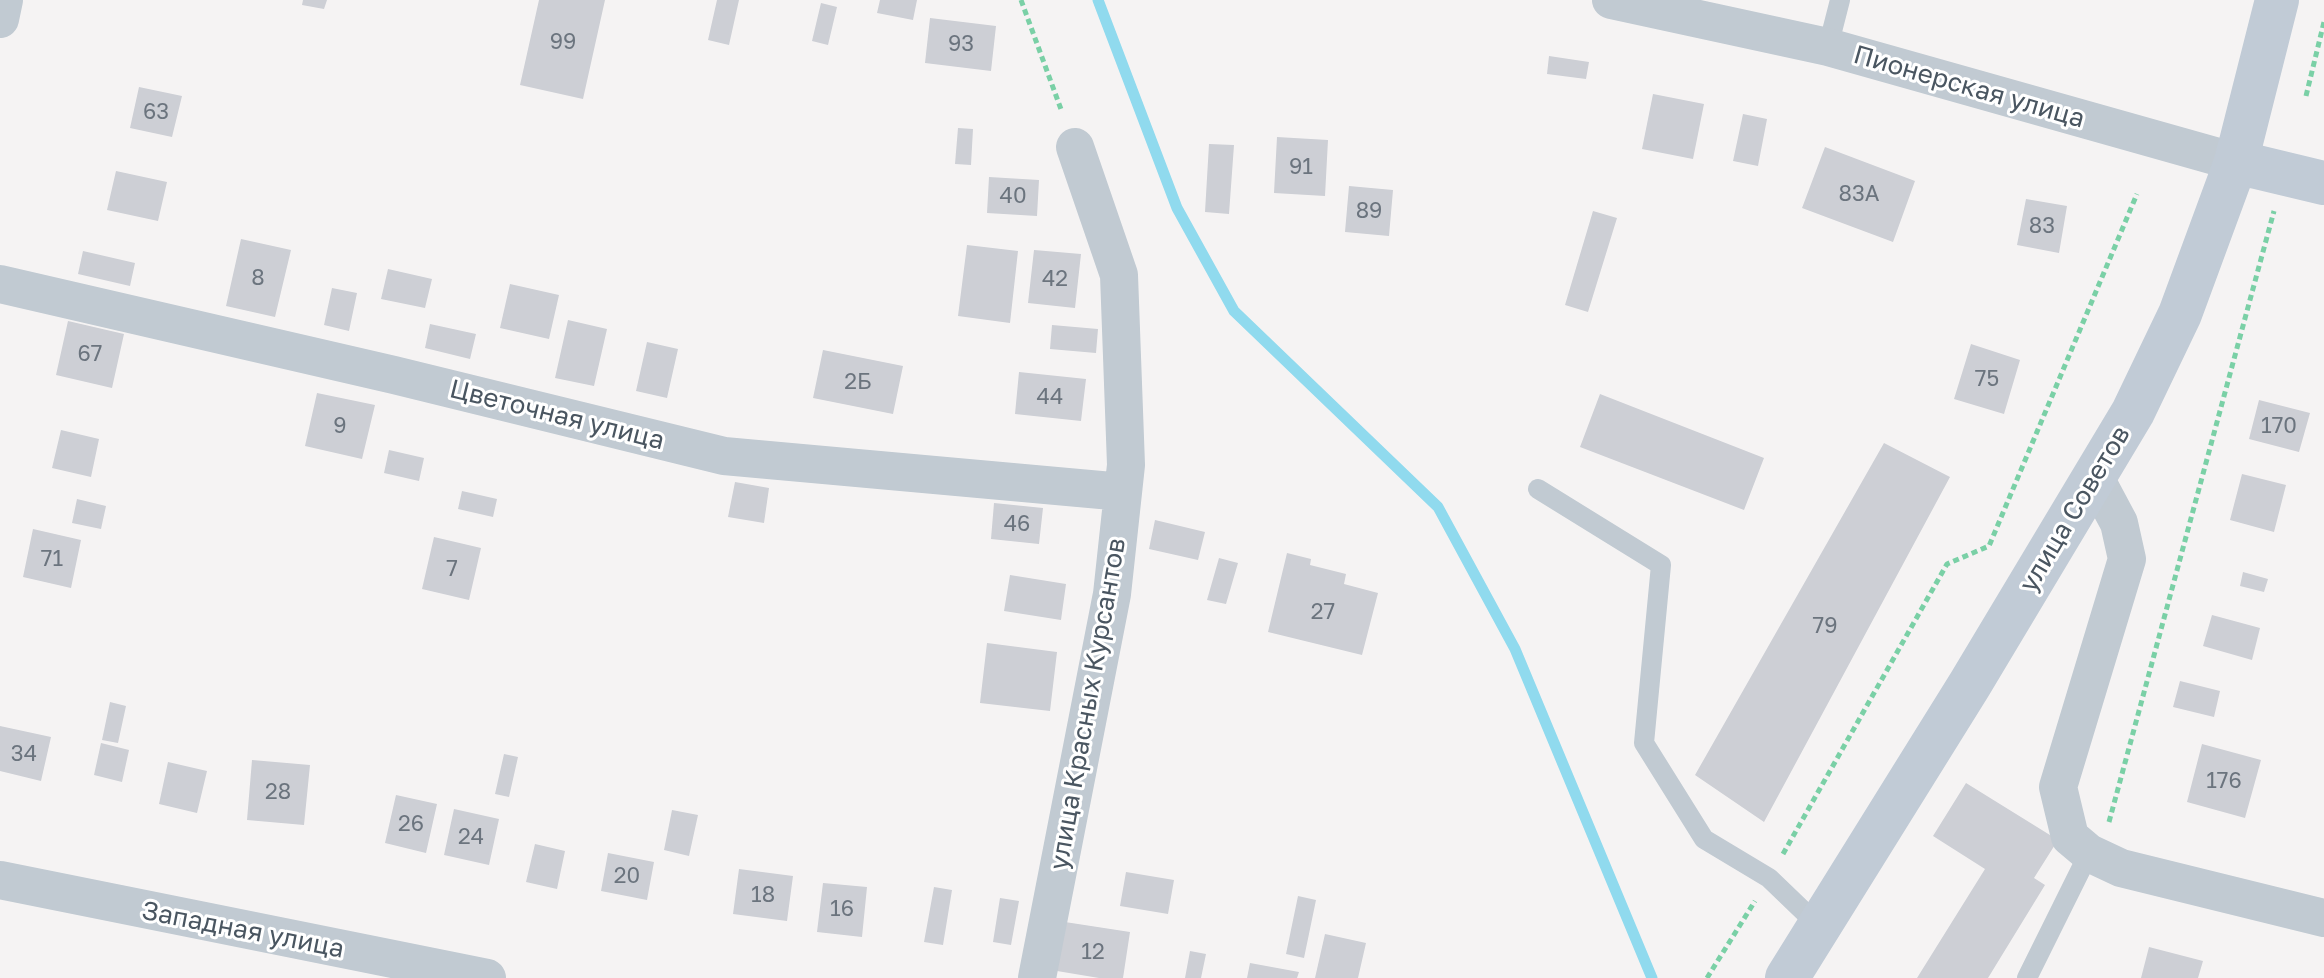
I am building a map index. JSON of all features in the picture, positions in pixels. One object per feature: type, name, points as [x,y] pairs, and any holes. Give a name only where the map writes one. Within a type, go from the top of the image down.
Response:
[{"type":"main road","name":"улица Советов","points":[[1787,978],[2133,412],[2180,314],[2236,162],[2277,0]]},
{"type":"main road","name":"Пионерская улица","points":[[2236,162],[2324,183]]},
{"type":"street","points":[[0,19],[4,0]]},
{"type":"street","name":"Пионерская улица","points":[[1611,0],[1828,47],[2236,162]]},
{"type":"street","name":"улица Красных Курсантов","points":[[1037,978],[1112,594],[1126,465],[1119,275],[1075,147]]},
{"type":"street","name":"Цветочная улица","points":[[0,284],[394,375],[724,456],[1123,492]]},
{"type":"street","points":[[2095,478],[2119,523],[2127,559],[2058,787],[2070,837],[2089,853],[2121,868],[2324,918]]},
{"type":"street","name":"Западная улица","points":[[0,880],[487,978]]},
{"type":"lane","points":[[1828,47],[1840,0]]},
{"type":"lane","points":[[1538,489],[1661,565],[1644,743],[1704,839],[1769,878],[1820,927]]},
{"type":"lane","points":[[2027,978],[2089,853]]},
{"type":"path","points":[[1021,0],[1075,147]]},
{"type":"path","points":[[2306,96],[2324,22]]},
{"type":"path","points":[[1707,978],[1769,878],[1947,564],[1989,546],[2137,194]]},
{"type":"path","points":[[2089,853],[2108,827],[2274,211]]},
{"type":"building","points":[[303,0],[327,0],[324,9],[302,5]]},
{"type":"building","points":[[539,0],[605,0],[583,99],[520,85]]},
{"type":"building","points":[[717,0],[739,0],[729,45],[708,40]]},
{"type":"building","points":[[880,0],[917,0],[913,20],[877,13]]},
{"type":"building","points":[[821,3],[837,7],[828,45],[812,41]]},
{"type":"building","points":[[930,18],[996,26],[991,71],[925,63]]},
{"type":"building","points":[[1549,56],[1589,62],[1586,79],[1547,74]]},
{"type":"building","points":[[139,87],[182,96],[172,137],[130,128]]},
{"type":"building","points":[[1653,94],[1704,104],[1693,159],[1642,149]]},
{"type":"building","points":[[1743,114],[1767,119],[1758,166],[1733,161]]},
{"type":"building","points":[[958,128],[973,129],[971,165],[955,164]]},
{"type":"building","points":[[1277,137],[1328,140],[1325,196],[1274,193]]},
{"type":"building","points":[[1209,144],[1234,145],[1229,214],[1205,212]]},
{"type":"building","points":[[1825,147],[1915,181],[1893,242],[1802,208]]},
{"type":"building","points":[[116,171],[167,182],[158,221],[107,210]]},
{"type":"building","points":[[989,177],[1039,180],[1037,216],[987,213]]},
{"type":"building","points":[[1349,186],[1393,190],[1389,236],[1345,232]]},
{"type":"building","points":[[2026,199],[2067,206],[2059,253],[2017,245]]},
{"type":"building","points":[[1593,211],[1617,218],[1588,312],[1565,305]]},
{"type":"building","points":[[241,239],[291,250],[275,317],[226,306]]},
{"type":"building","points":[[967,245],[1018,251],[1010,323],[958,316]]},
{"type":"building","points":[[1034,250],[1081,254],[1075,308],[1028,303]]},
{"type":"building","points":[[83,251],[135,263],[130,286],[78,274]]},
{"type":"building","points":[[388,269],[432,279],[425,308],[381,299]]},
{"type":"building","points":[[510,284],[559,295],[549,339],[500,328]]},
{"type":"building","points":[[332,288],[357,293],[349,331],[324,325]]},
{"type":"building","points":[[568,320],[607,329],[594,386],[555,378]]},
{"type":"building","points":[[68,321],[124,334],[112,388],[56,375]]},
{"type":"building","points":[[430,324],[476,334],[470,359],[425,348]]},
{"type":"building","points":[[1052,325],[1098,329],[1096,353],[1050,349]]},
{"type":"building","points":[[647,342],[678,349],[667,398],[636,391]]},
{"type":"building","points":[[1971,344],[2020,360],[2004,414],[1954,399]]},
{"type":"building","points":[[823,350],[903,366],[893,414],[813,398]]},
{"type":"building","points":[[1019,372],[1086,379],[1081,421],[1015,414]]},
{"type":"building","points":[[317,393],[375,405],[362,459],[305,446]]},
{"type":"building","points":[[1600,394],[1764,458],[1744,510],[1580,447]]},
{"type":"building","points":[[2259,400],[2310,413],[2299,452],[2249,439]]},
{"type":"building","points":[[61,430],[99,439],[91,477],[52,468]]},
{"type":"building","points":[[1884,443],[1950,477],[1764,822],[1695,775]]},
{"type":"building","points":[[389,450],[424,458],[419,481],[384,473]]},
{"type":"building","points":[[2242,474],[2286,485],[2274,532],[2230,520]]},
{"type":"building","points":[[735,482],[769,488],[764,523],[728,517]]},
{"type":"building","points":[[462,491],[497,499],[493,517],[458,509]]},
{"type":"building","points":[[77,499],[106,506],[101,529],[72,523]]},
{"type":"building","points":[[994,503],[1043,508],[1039,544],[991,539]]},
{"type":"building","points":[[1155,520],[1205,532],[1198,560],[1149,549]]},
{"type":"building","points":[[33,529],[81,540],[71,588],[23,577]]},
{"type":"building","points":[[434,537],[481,548],[469,600],[422,589]]},
{"type":"building","points":[[1287,553],[1311,559],[1310,565],[1346,574],[1344,584],[1378,593],[1362,655],[1268,632]]},
{"type":"building","points":[[1219,558],[1238,563],[1226,604],[1207,600]]},
{"type":"building","points":[[2243,572],[2268,579],[2264,592],[2240,586]]},
{"type":"building","points":[[1010,575],[1066,584],[1061,620],[1004,611]]},
{"type":"building","points":[[2212,615],[2260,628],[2252,660],[2203,646]]},
{"type":"building","points":[[987,643],[1057,652],[1050,711],[980,703]]},
{"type":"building","points":[[2180,681],[2220,691],[2214,717],[2173,707]]},
{"type":"building","points":[[110,702],[126,706],[118,743],[102,740]]},
{"type":"building","points":[[0,726],[51,737],[41,781],[0,771]]},
{"type":"building","points":[[101,743],[129,750],[122,782],[94,775]]},
{"type":"building","points":[[2202,744],[2261,760],[2245,818],[2187,802]]},
{"type":"building","points":[[504,754],[518,757],[509,797],[495,794]]},
{"type":"building","points":[[252,760],[310,765],[304,825],[247,820]]},
{"type":"building","points":[[168,762],[207,771],[197,813],[159,804]]},
{"type":"building","points":[[1966,783],[2058,840],[2034,878],[2045,885],[1988,978],[1917,978],[1985,869],[1933,836]]},
{"type":"building","points":[[396,795],[437,804],[426,853],[385,843]]},
{"type":"building","points":[[454,809],[499,819],[489,865],[444,855]]},
{"type":"building","points":[[672,810],[698,815],[689,856],[664,850]]},
{"type":"building","points":[[535,844],[565,851],[557,889],[526,882]]},
{"type":"building","points":[[608,853],[654,862],[647,900],[601,891]]},
{"type":"building","points":[[739,869],[793,876],[787,921],[733,914]]},
{"type":"building","points":[[1126,872],[1174,880],[1168,914],[1120,906]]},
{"type":"building","points":[[823,883],[867,887],[862,937],[817,932]]},
{"type":"building","points":[[934,887],[952,890],[943,945],[924,942]]},
{"type":"building","points":[[1298,896],[1316,900],[1304,958],[1286,954]]},
{"type":"building","points":[[1000,898],[1019,901],[1011,945],[993,942]]},
{"type":"building","points":[[1065,922],[1130,932],[1123,978],[1099,978],[1057,971]]},
{"type":"building","points":[[1325,934],[1366,943],[1358,978],[1315,978]]},
{"type":"building","points":[[2149,947],[2203,961],[2198,978],[2141,978]]},
{"type":"building","points":[[1190,951],[1206,954],[1201,978],[1185,978]]},
{"type":"building","points":[[1250,963],[1299,972],[1297,978],[1247,978]]},
{"type":"waterway","points":[[1098,0],[1177,208],[1234,311],[1438,507],[1515,649],[1652,978]]}]
